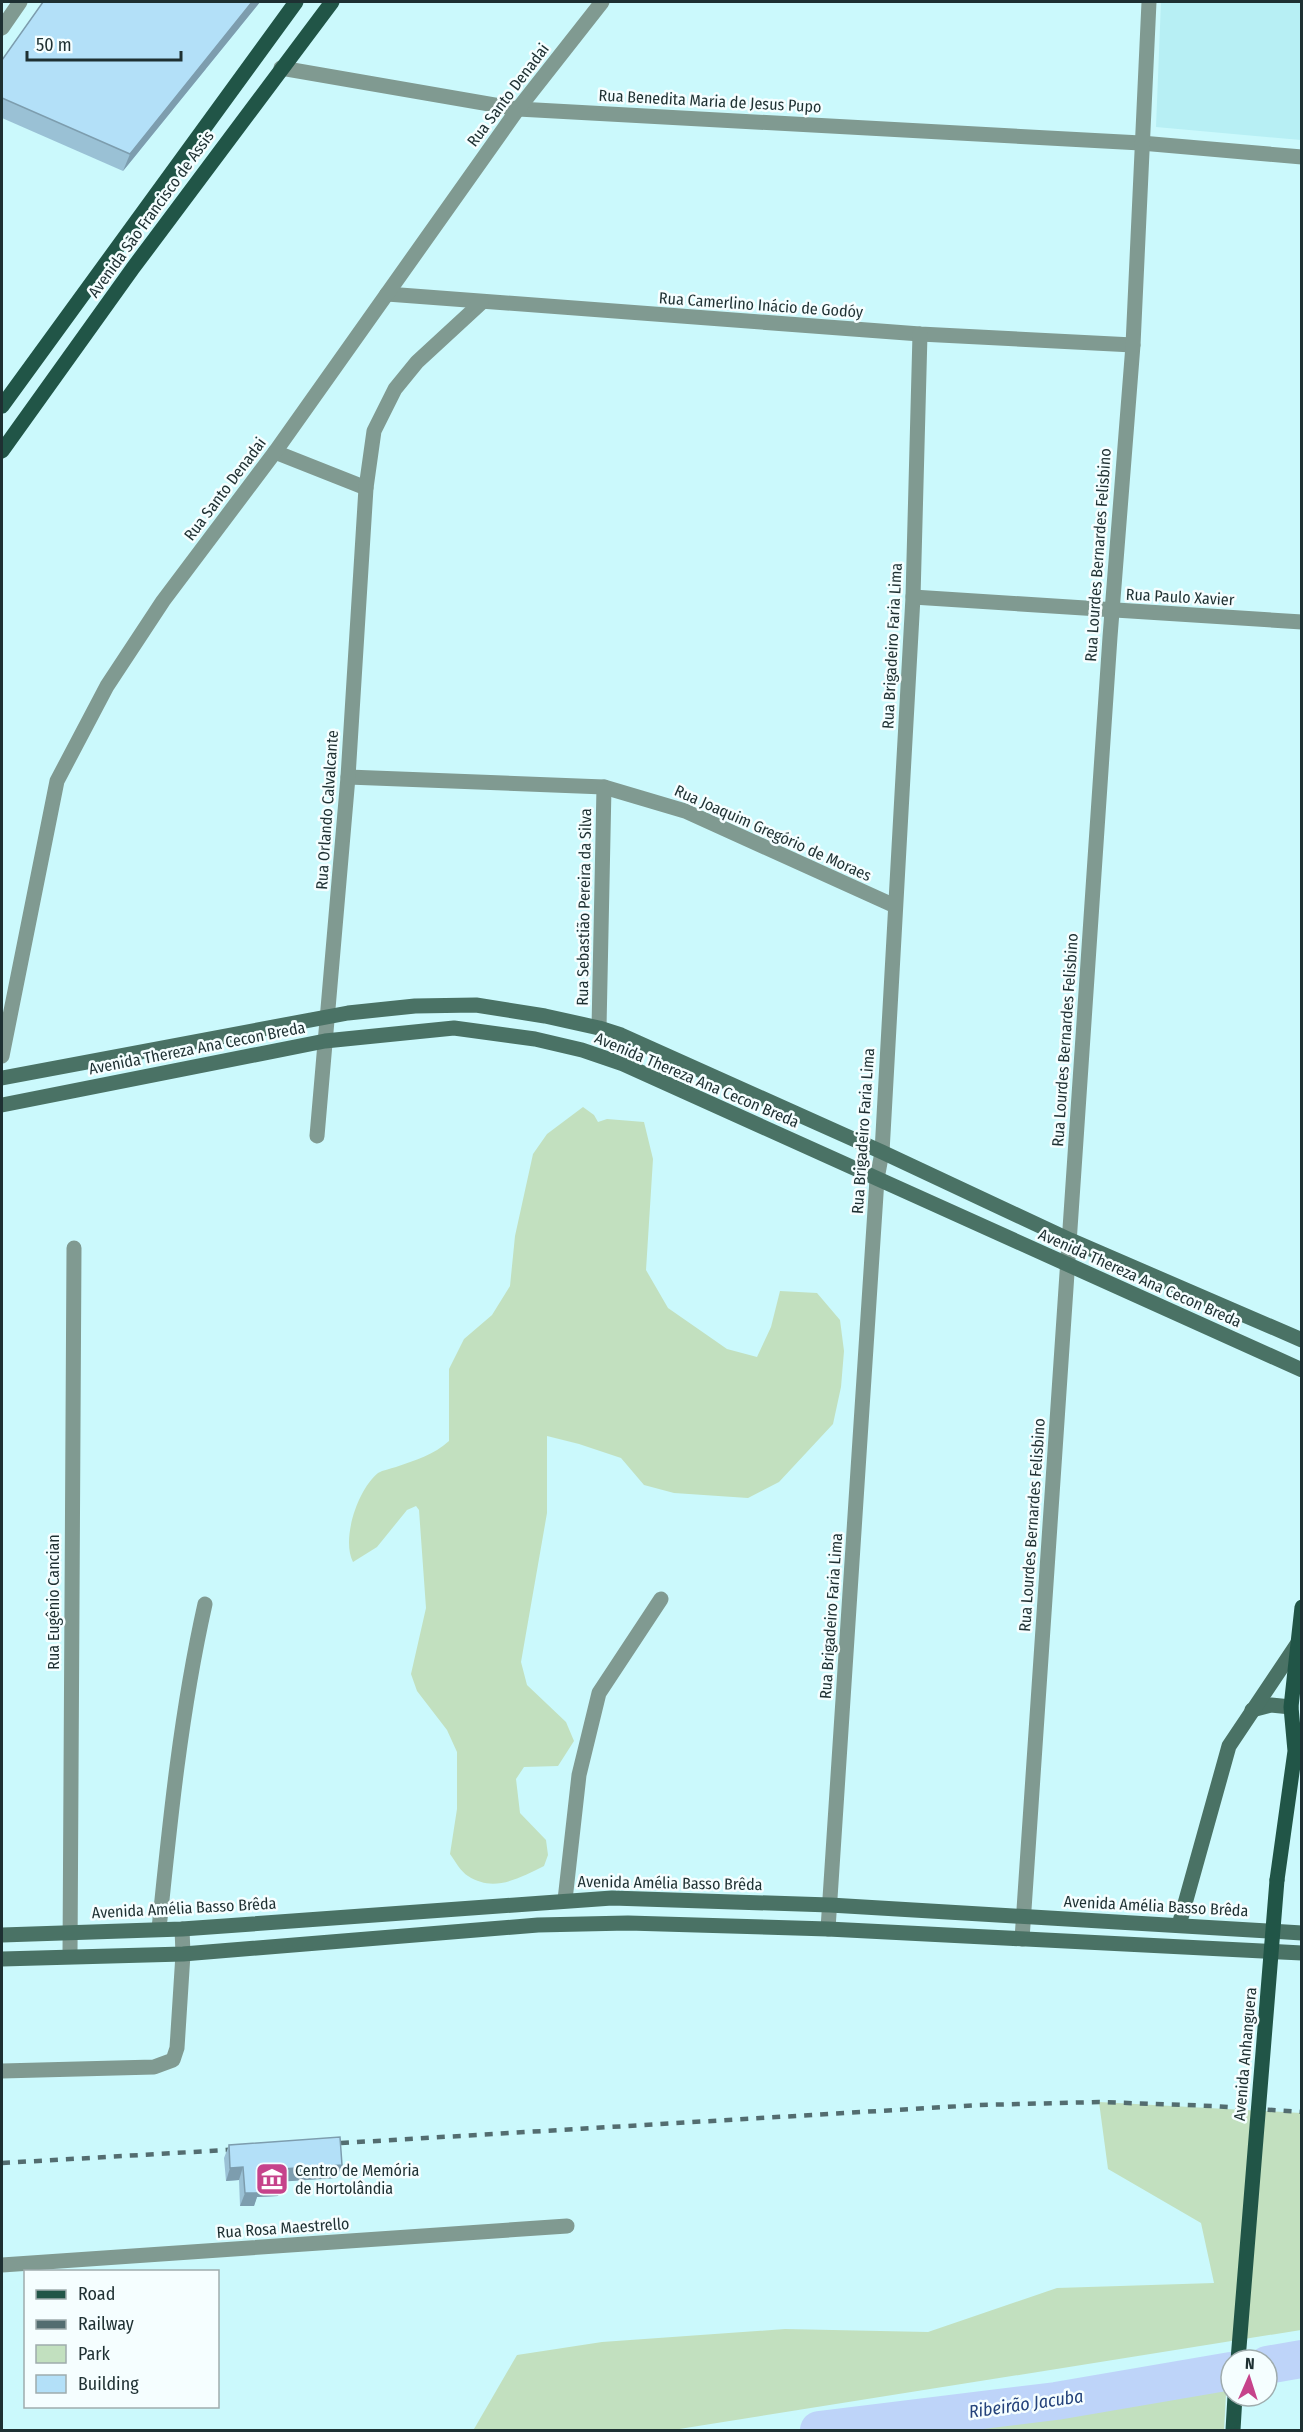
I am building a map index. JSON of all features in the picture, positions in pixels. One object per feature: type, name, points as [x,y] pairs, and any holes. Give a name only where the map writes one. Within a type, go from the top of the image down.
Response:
[{"type":"main road","name":"Avenida São Francisco de Assis","points":[[2,406],[296,2]]},
{"type":"main road","name":"Avenida São Francisco de Assis","points":[[2,451],[281,68],[332,2]]},
{"type":"main road","name":"Avenida Anhanguera","points":[[1239,2348],[1277,1880],[1295,1751],[1291,1707],[1302,1607]]},
{"type":"main road","name":"Avenida Anhanguera","points":[[1295,1751],[1302,1734]]},
{"type":"main road","points":[[1233,2430],[1235,2408]]},
{"type":"street","points":[[2,28],[20,2]]},
{"type":"street","name":"Rua Santo Denadai","points":[[2,1056],[57,781],[107,687],[163,600],[275,452],[518,109],[602,2]]},
{"type":"street","name":"Rua Lourdes Bernardes Felisbino","points":[[1022,1939],[1112,611],[1133,345],[1149,2]]},
{"type":"street","name":"Rua Benedita Maria de Jesus Pupo","points":[[281,68],[518,109],[1141,143],[1302,157]]},
{"type":"street","name":"Rua Camerlino Inácio de Godóy","points":[[387,294],[481,303],[920,334],[1133,345]]},
{"type":"street","name":"Rua Orlando Calvalcante","points":[[317,1136],[348,777],[366,488],[374,431],[395,389],[417,362],[481,303]]},
{"type":"street","name":"Rua Brigadeiro Faria Lima","points":[[828,1929],[877,1179],[882,1152],[914,597],[920,334]]},
{"type":"street","points":[[275,452],[366,488]]},
{"type":"street","name":"Rua Paulo Xavier","points":[[914,597],[1302,622]]},
{"type":"street","name":"Rua Joaquim Gregório de Moraes","points":[[348,777],[604,787],[685,811],[895,906]]},
{"type":"street","name":"Rua Sebastião Pereira da Silva","points":[[599,1028],[604,787]]},
{"type":"street","name":"Avenida Thereza Ana Cecon Breda","points":[[2,1077],[328,1017],[415,1006],[476,1005],[545,1016],[599,1028],[882,1152],[1070,1240],[1302,1340]]},
{"type":"street","name":"Avenida Thereza Ana Cecon Breda","points":[[2,1106],[325,1041],[454,1028],[535,1039],[582,1050],[623,1064],[1302,1370]]},
{"type":"street","name":"Rua Eugênio Cancian","points":[[70,1956],[74,1248]]},
{"type":"street","points":[[566,1900],[579,1775],[599,1693],[661,1599]]},
{"type":"street","points":[[159,1929],[172,1790],[195,1646],[205,1604]]},
{"type":"street","points":[[1179,1925],[1229,1746],[1298,1643]]},
{"type":"street","points":[[1252,1710],[1271,1705],[1291,1707]]},
{"type":"street","name":"Avenida Amélia Basso Brêda","points":[[2,1935],[182,1929],[566,1900],[660,1898],[830,1905],[1302,1933]]},
{"type":"street","points":[[2,1959],[183,1954],[538,1925],[628,1923],[828,1929],[1302,1953]]},
{"type":"street","points":[[2,2070],[154,2067],[173,2060],[177,2048],[183,1954],[182,1929]]},
{"type":"street","name":"Rua Rosa Maestrello","points":[[2,2265],[567,2226]]},
{"type":"shaded area","points":[[1161,2],[1301,2],[1301,140],[1156,127]]},
{"type":"green space","points":[[583,1107],[594,1115],[598,1122],[607,1119],[644,1122],[653,1159],[646,1270],[668,1308],[727,1349],[757,1357],[771,1327],[780,1291],[817,1293],[840,1320],[844,1351],[841,1387],[833,1424],[779,1482],[748,1498],[674,1493],[644,1485],[621,1458],[547,1436],[547,1513],[521,1662],[527,1685],[566,1722],[574,1741],[558,1766],[524,1767],[516,1779],[520,1813],[546,1840],[548,1855],[544,1866],[506,1882],[487,1883],[465,1874],[450,1854],[457,1809],[457,1752],[447,1730],[417,1691],[411,1674],[426,1608],[419,1510],[416,1506],[407,1510],[377,1547],[353,1562],[349,1541],[350,1528],[364,1490],[378,1473],[424,1457],[449,1441],[449,1369],[464,1339],[492,1315],[510,1286],[515,1236],[533,1154],[547,1134]]},
{"type":"green space","points":[[1099,2102],[1301,2113],[1301,2330],[673,2430],[474,2429],[517,2355],[602,2342],[785,2329],[928,2332],[1057,2288],[1214,2283],[1201,2223],[1108,2169]]},
{"type":"green space","points":[[1219,2378],[1219,2408],[1225,2408],[1224,2430],[886,2430]]},
{"type":"building","points":[[43,2],[252,2],[130,154],[2,98],[2,60]]},
{"type":"building","points":[[340,2137],[342,2165],[282,2169],[283,2183],[258,2185],[258,2193],[245,2193],[243,2167],[230,2168],[229,2145]]},
{"type":"waterway","name":"Ribeirão Jacuba","points":[[1279,2363],[1302,2359]]},
{"type":"waterway","name":"Ribeirão Jacuba","points":[[819,2430],[1056,2401],[1219,2373]]},
{"type":"railway","points":[[325,2144],[979,2105],[1099,2102],[1302,2112]]},
{"type":"railway","points":[[2,2163],[244,2149]]},
{"type":"place","name":"Centro de Memória de Hortolândia","points":[[272,2179]]}]
